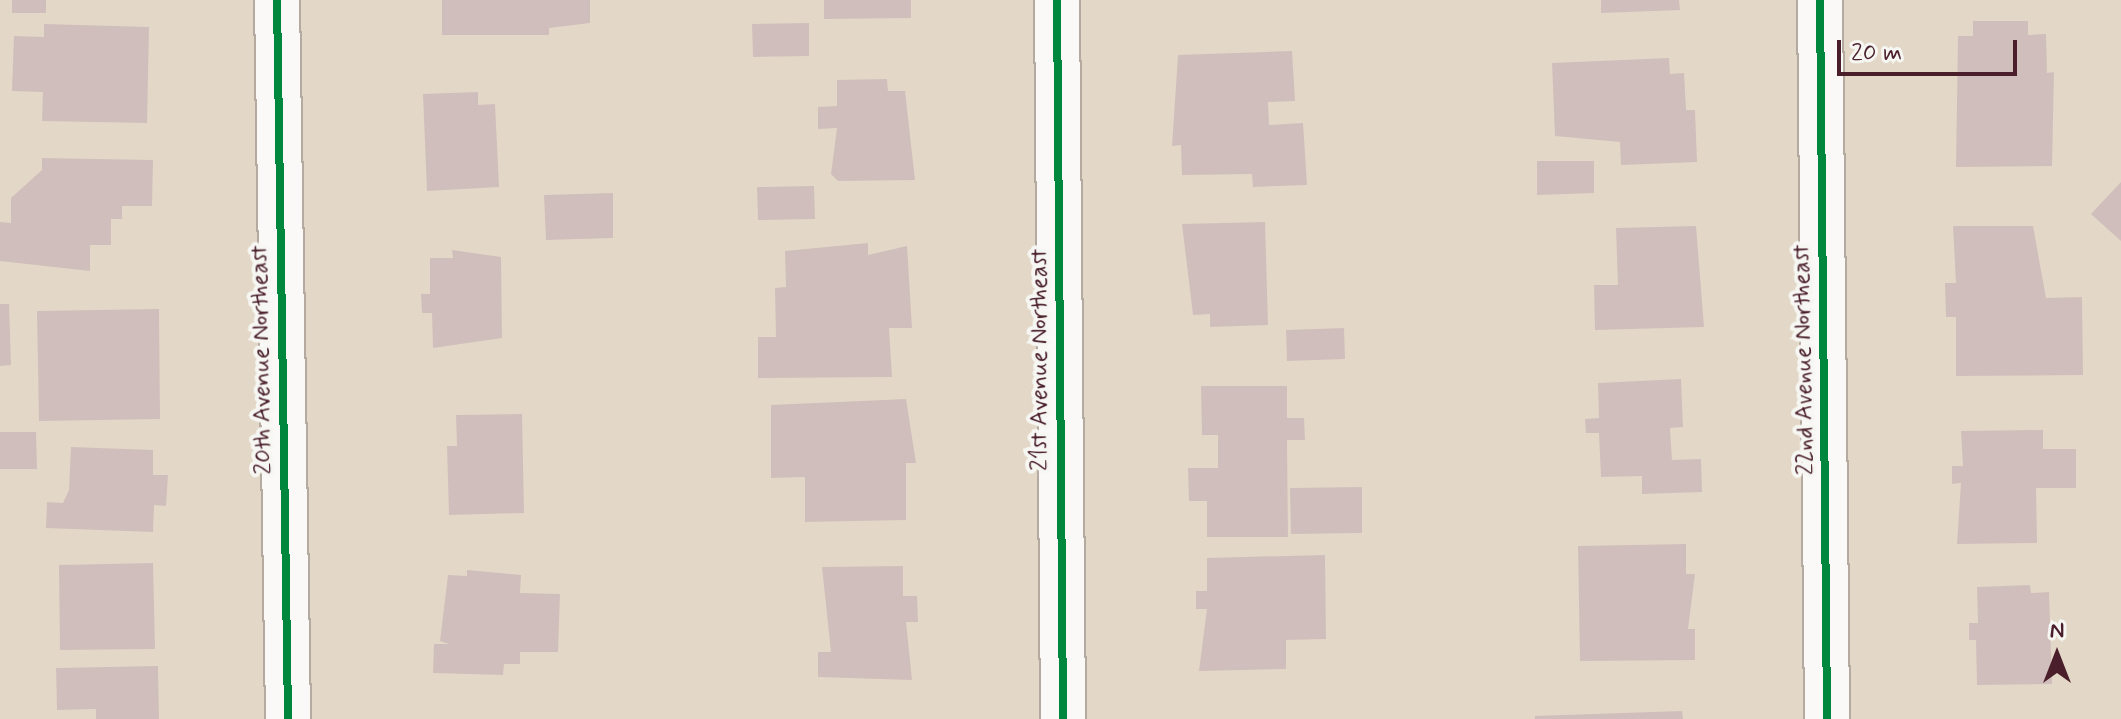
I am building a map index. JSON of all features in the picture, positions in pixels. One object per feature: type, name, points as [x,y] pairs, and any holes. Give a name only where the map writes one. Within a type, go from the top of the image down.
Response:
[{"type":"street","name":"20th Avenue Northeast","points":[[277,0],[288,719]]},
{"type":"street","name":"21st Avenue Northeast","points":[[1057,0],[1063,719]]},
{"type":"street","name":"22nd Avenue Northeast","points":[[1820,0],[1827,719]]},
{"type":"building","points":[[12,0],[46,0],[46,13],[12,13]]},
{"type":"building","points":[[442,0],[590,0],[590,23],[549,28],[549,35],[442,35]]},
{"type":"building","points":[[824,0],[911,0],[911,18],[824,19]]},
{"type":"building","points":[[1601,0],[1679,0],[1680,10],[1601,13]]},
{"type":"building","points":[[1973,21],[2028,21],[2028,35],[2046,34],[2047,73],[2054,72],[2052,166],[1956,167],[1958,36],[1973,36]]},
{"type":"building","points":[[809,23],[809,56],[753,57],[752,24]]},
{"type":"building","points":[[44,24],[149,27],[147,123],[42,121],[43,92],[12,91],[14,36],[44,37]]},
{"type":"building","points":[[1292,51],[1295,101],[1268,102],[1269,125],[1303,123],[1307,185],[1253,187],[1252,174],[1182,175],[1181,145],[1172,146],[1178,55]]},
{"type":"building","points":[[1669,58],[1670,74],[1684,73],[1686,110],[1695,110],[1697,162],[1621,165],[1620,142],[1555,136],[1552,63]]},
{"type":"building","points":[[887,79],[888,91],[905,91],[915,180],[838,181],[831,174],[837,128],[818,129],[818,107],[837,106],[837,80]]},
{"type":"building","points":[[478,92],[478,105],[495,104],[499,187],[427,191],[423,94]]},
{"type":"building","points":[[42,158],[153,160],[152,206],[122,206],[122,219],[111,219],[111,245],[90,245],[90,271],[0,261],[0,222],[11,223],[11,198],[42,170]]},
{"type":"building","points":[[1537,161],[1594,161],[1594,193],[1537,195]]},
{"type":"building","points":[[2121,182],[2121,241],[2091,214]]},
{"type":"building","points":[[814,186],[815,219],[758,220],[757,187]]},
{"type":"building","points":[[613,193],[613,238],[546,240],[544,195]]},
{"type":"building","points":[[1265,222],[1268,325],[1210,327],[1210,314],[1193,315],[1182,224]]},
{"type":"building","points":[[1696,226],[1704,327],[1595,330],[1594,285],[1618,285],[1616,228]]},
{"type":"building","points":[[1953,226],[2033,226],[2046,298],[2082,297],[2083,375],[1956,376],[1956,317],[1946,317],[1945,283],[1956,283]]},
{"type":"building","points":[[868,243],[868,255],[907,246],[912,328],[889,328],[892,377],[758,378],[758,337],[776,337],[775,288],[786,287],[785,251]]},
{"type":"building","points":[[452,250],[501,257],[502,338],[433,348],[432,313],[422,313],[421,294],[430,294],[430,258],[453,258]]},
{"type":"building","points":[[0,304],[9,304],[11,365],[0,366]]},
{"type":"building","points":[[159,309],[160,419],[39,421],[37,311]]},
{"type":"building","points":[[1344,328],[1345,359],[1287,361],[1286,330]]},
{"type":"building","points":[[1681,379],[1683,427],[1670,428],[1672,460],[1701,459],[1702,492],[1642,494],[1642,476],[1601,477],[1599,433],[1586,433],[1585,419],[1599,418],[1598,383]]},
{"type":"building","points":[[1201,386],[1287,386],[1287,418],[1304,418],[1305,440],[1287,440],[1288,537],[1207,537],[1207,501],[1189,501],[1188,468],[1218,468],[1218,435],[1202,435]]},
{"type":"building","points":[[906,399],[916,463],[906,463],[906,520],[805,522],[805,477],[771,478],[771,405]]},
{"type":"building","points":[[522,414],[524,513],[449,515],[447,446],[457,446],[456,415]]},
{"type":"building","points":[[2043,430],[2043,449],[2076,449],[2076,488],[2036,488],[2037,543],[1957,544],[1961,483],[1952,484],[1952,466],[1963,466],[1961,431]]},
{"type":"building","points":[[0,432],[36,432],[37,469],[0,469]]},
{"type":"building","points":[[71,447],[153,450],[153,475],[168,475],[166,506],[154,505],[153,532],[46,528],[47,502],[63,503],[69,490]]},
{"type":"building","points":[[1362,487],[1362,533],[1291,534],[1290,488]]},
{"type":"building","points":[[1686,544],[1686,574],[1695,574],[1688,629],[1695,629],[1695,660],[1580,661],[1578,546]]},
{"type":"building","points":[[1325,555],[1326,639],[1286,640],[1286,669],[1199,671],[1207,609],[1196,609],[1196,591],[1207,591],[1207,558]]},
{"type":"building","points":[[153,563],[155,649],[60,650],[59,565]]},
{"type":"building","points":[[903,566],[903,596],[917,596],[918,622],[906,622],[912,680],[818,677],[818,652],[831,652],[822,567]]},
{"type":"building","points":[[467,570],[521,575],[520,593],[560,594],[558,652],[520,652],[520,664],[504,664],[503,675],[433,673],[434,644],[449,644],[440,641],[448,575],[467,576]]},
{"type":"building","points":[[2030,585],[2031,593],[2049,592],[2052,684],[1977,685],[1976,640],[1969,640],[1969,623],[1978,623],[1977,587]]},
{"type":"building","points":[[158,666],[159,719],[96,719],[96,709],[57,710],[56,668]]},
{"type":"building","points":[[1682,711],[1683,719],[1535,719],[1535,716]]},
{"type":"cycle path","points":[[277,0],[288,719]]},
{"type":"cycle path","points":[[1057,0],[1063,719]]},
{"type":"cycle path","points":[[1820,0],[1827,719]]}]
